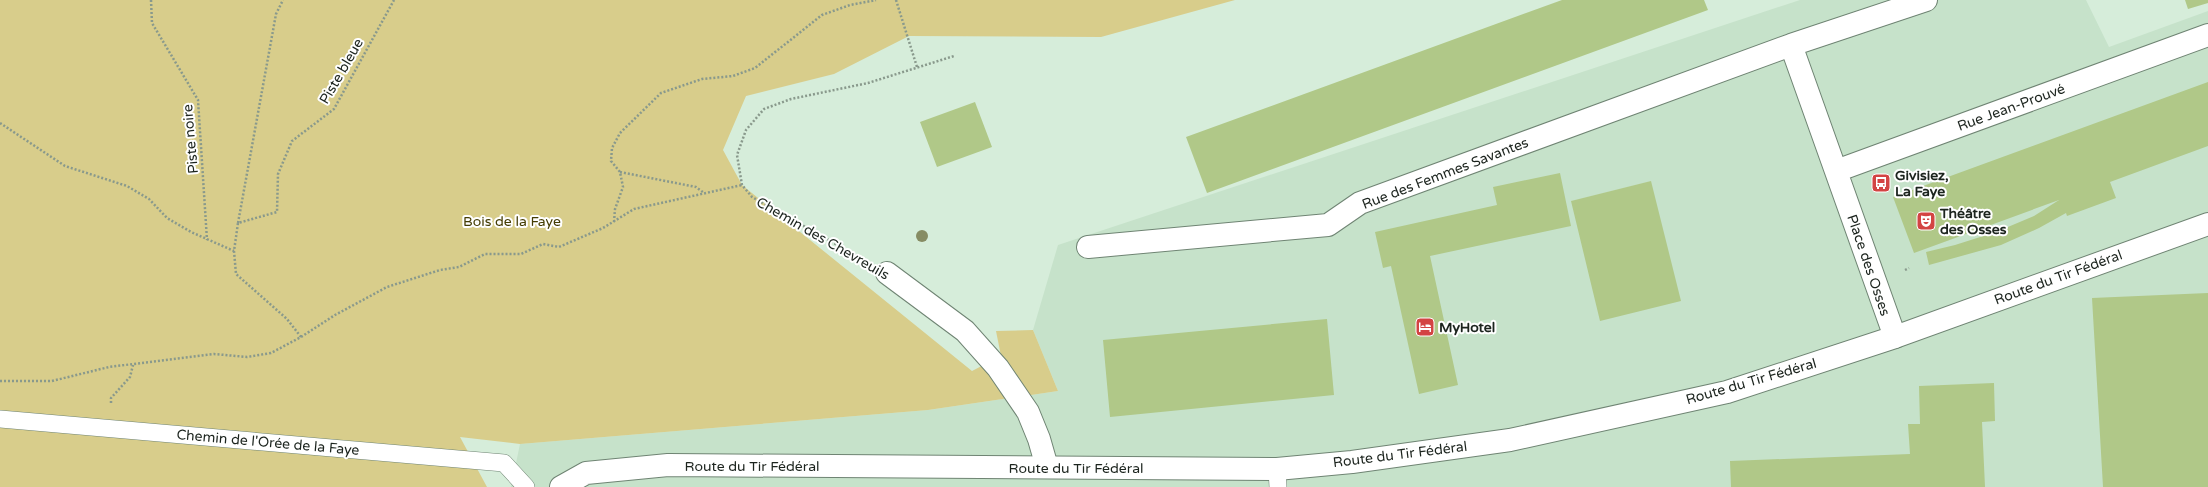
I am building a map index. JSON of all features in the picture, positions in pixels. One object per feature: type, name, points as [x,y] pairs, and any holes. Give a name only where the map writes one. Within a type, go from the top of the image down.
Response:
[{"type":"street","name":"Rue des Femmes Savantes","points":[[1088,247],[1328,225],[1360,203],[1791,45],[1926,0]]},
{"type":"street","name":"Rue Jean-Prouvé","points":[[1836,171],[2208,36]]},
{"type":"street","points":[[1791,45],[1836,171]]},
{"type":"street","name":"Place des Osses","points":[[1836,171],[1895,337]]},
{"type":"street","name":"Route du Tir Fédéral","points":[[561,487],[586,473],[668,465],[1047,468],[1278,478],[1352,462],[1510,440],[1727,392],[1895,337],[2208,224]]},
{"type":"street","name":"Chemin des Chevreuils","points":[[887,273],[965,331],[998,368],[1028,412],[1039,439],[1047,468]]},
{"type":"lane","name":"Chemin de l'Orée de la Faye","points":[[0,419],[504,463],[526,487]]},
{"type":"path","name":"Piste noire","points":[[151,0],[152,23],[198,100],[207,240]]},
{"type":"path","points":[[283,0],[276,14],[234,250],[236,274],[287,319],[301,337]]},
{"type":"path","name":"Piste bleue","points":[[238,223],[277,212],[278,174],[292,141],[334,109],[394,0]]},
{"type":"path","points":[[614,222],[615,210],[623,187],[620,172],[611,161],[612,148],[620,132],[661,93],[702,79],[733,76],[755,68],[822,15],[850,5],[876,0]]},
{"type":"path","points":[[896,0],[917,67]]},
{"type":"path","points":[[0,382],[52,381],[109,368],[214,354],[247,357],[271,353],[301,337],[335,315],[387,287],[440,270],[459,267],[485,254],[521,254],[543,244],[559,247],[603,228],[634,209],[742,185],[737,155],[746,130],[764,109],[791,99],[868,83],[954,56]]},
{"type":"path","points":[[0,123],[65,166],[127,186],[149,199],[167,218],[207,240],[234,250]]},
{"type":"path","points":[[620,172],[696,187],[705,194]]},
{"type":"path","name":"Chemin des Chevreuils","points":[[742,185],[752,197],[887,273]]},
{"type":"path","points":[[1905,270],[1909,268]]},
{"type":"path","points":[[111,398],[130,377],[133,365]]},
{"type":"shaded area","points":[[1800,0],[2086,0],[2109,47],[2208,11],[2208,487],[511,487],[520,444],[928,410],[1058,391],[1033,330],[1058,245]]},
{"type":"green space","name":"Bois de la Faye","points":[[0,0],[1235,0],[1101,37],[909,36],[834,74],[746,96],[723,150],[742,185],[972,371],[1001,356],[996,331],[1033,330],[1058,391],[928,410],[520,444],[460,437],[487,487],[0,487]]},
{"type":"building","points":[[1562,0],[1704,0],[1708,10],[1207,193],[1186,137]]},
{"type":"building","points":[[2185,0],[2208,0],[2208,3],[2188,9]]},
{"type":"building","points":[[2208,82],[2208,146],[2110,182],[2116,198],[2067,216],[2066,213],[2039,228],[2001,245],[1929,265],[1926,252],[1955,245],[1996,232],[2034,216],[2059,200],[1914,253],[1893,197]]},
{"type":"building","points":[[975,102],[992,147],[937,167],[920,122]]},
{"type":"building","name":"MyHotel","points":[[1560,173],[1571,226],[1430,256],[1458,385],[1419,394],[1391,266],[1383,268],[1375,232],[1497,205],[1493,187]]},
{"type":"building","points":[[1651,181],[1681,301],[1600,321],[1571,201]]},
{"type":"building","points":[[2208,293],[2208,487],[2103,487],[2092,298]]},
{"type":"building","points":[[1327,319],[1334,395],[1110,417],[1103,340]]},
{"type":"building","points":[[1994,383],[1995,421],[1982,422],[1985,487],[1731,487],[1730,461],[1910,454],[1908,424],[1920,424],[1919,386]]},
{"type":"place","name":"Givisiez, La Faye","points":[[1881,183]]},
{"type":"place","name":"Théâtre des Osses","points":[[1926,221]]},
{"type":"place","name":"MyHotel","points":[[1425,327]]}]
